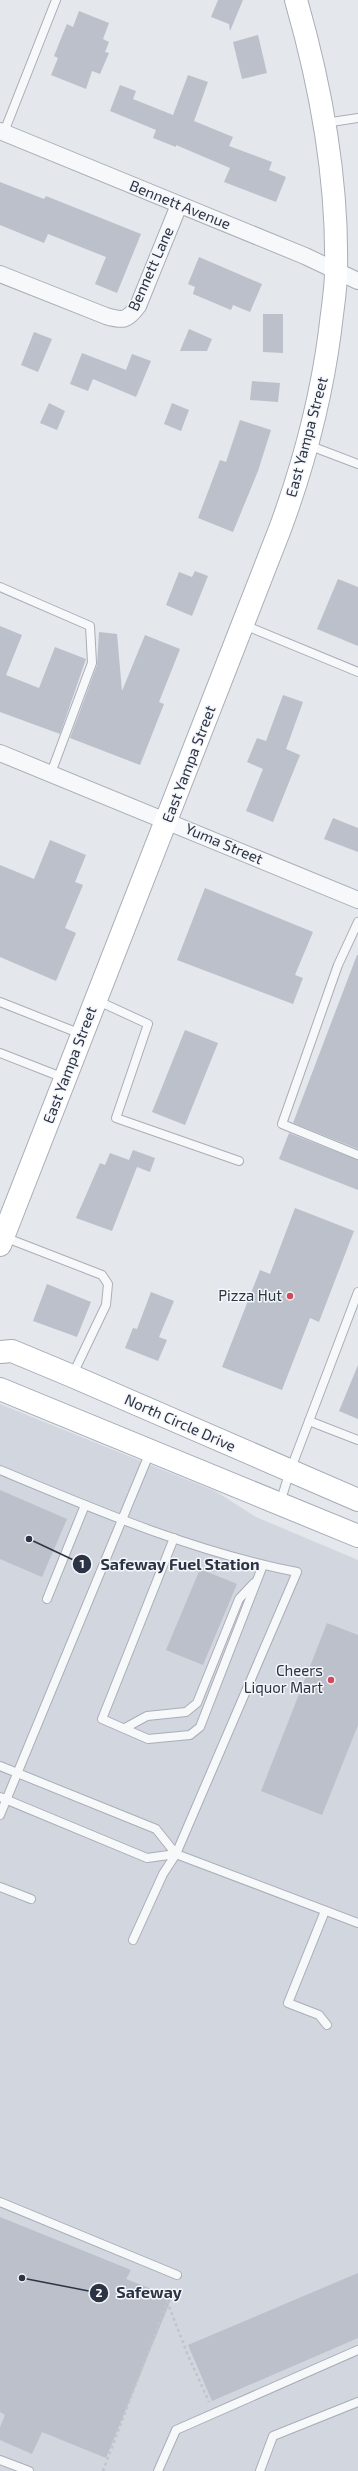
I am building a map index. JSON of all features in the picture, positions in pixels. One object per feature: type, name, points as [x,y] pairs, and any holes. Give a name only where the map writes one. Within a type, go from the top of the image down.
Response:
[{"type":"street","name":"East Yampa Street","points":[[2,1241],[243,625],[299,479],[308,445],[324,371],[336,272],[332,191],[324,124],[317,81],[296,0]]},
{"type":"street","name":"Bennett Avenue","points":[[2,132],[305,256],[336,272],[358,281]]},
{"type":"street","name":"Bennett Lane","points":[[0,274],[106,316],[119,320],[130,317],[138,306],[179,204]]},
{"type":"street","name":"Yuma Street","points":[[0,753],[167,820],[358,900]]},
{"type":"street","name":"North Circle Drive","points":[[0,1352],[12,1351],[358,1500]]},
{"type":"street","points":[[0,1389],[358,1536]]},
{"type":"lane","points":[[2,132],[56,0]]},
{"type":"lane","points":[[324,124],[358,118]]},
{"type":"lane","points":[[308,445],[358,464]]},
{"type":"lane","points":[[0,587],[90,626],[92,662],[51,773]]},
{"type":"lane","points":[[243,625],[358,672]]},
{"type":"lane","points":[[358,922],[338,965],[282,1124],[358,1155]]},
{"type":"lane","points":[[95,1000],[148,1024],[116,1118],[239,1161]]},
{"type":"lane","points":[[0,1002],[82,1035]]},
{"type":"lane","points":[[0,1053],[65,1078]]},
{"type":"lane","points":[[2,1241],[102,1275],[108,1284],[106,1305],[72,1376]]},
{"type":"lane","points":[[280,1504],[290,1471],[358,1292]]},
{"type":"lane","points":[[309,1421],[358,1440]]},
{"type":"lane","points":[[0,1815],[3,1798],[18,1773],[151,1451]]},
{"type":"lane","points":[[0,1470],[85,1505],[174,1538],[263,1565],[297,1572],[176,1854],[163,1874],[133,1940]]},
{"type":"lane","points":[[47,1599],[85,1505]]},
{"type":"lane","points":[[174,1538],[102,1718],[148,1739],[190,1734],[200,1727],[263,1565]]},
{"type":"lane","points":[[125,1728],[147,1716],[186,1712],[198,1703],[239,1599],[257,1580]]},
{"type":"lane","points":[[0,1766],[156,1829],[176,1854]]},
{"type":"lane","points":[[3,1798],[147,1858],[176,1854],[358,1923]]},
{"type":"lane","points":[[0,1887],[31,1899]]},
{"type":"lane","points":[[325,1911],[288,2003],[318,2016],[327,2025]]},
{"type":"lane","points":[[0,2202],[177,2275]]},
{"type":"lane","points":[[158,2471],[176,2430],[358,2350]]},
{"type":"lane","points":[[260,2471],[273,2436],[358,2402]]},
{"type":"lane","points":[[0,2460],[29,2471]]},
{"type":"path","points":[[103,2471],[177,2275]]},
{"type":"path","points":[[167,2301],[187,2353],[214,2414]]},
{"type":"shaded area","points":[[0,1404],[215,1491],[256,1517],[358,1560],[358,2471],[0,2471]]},
{"type":"building","points":[[218,0],[243,0],[230,31],[229,24],[211,17]]},
{"type":"building","points":[[79,11],[109,23],[103,39],[109,42],[105,52],[109,53],[100,74],[92,71],[86,89],[51,75],[58,58],[54,56],[67,24],[73,27]]},
{"type":"building","points":[[258,35],[267,73],[242,79],[233,42]]},
{"type":"building","points":[[188,75],[208,82],[194,121],[233,137],[229,146],[272,162],[269,170],[286,177],[276,202],[224,182],[230,168],[176,145],[176,147],[153,138],[156,130],[110,111],[120,85],[136,91],[133,99],[173,115]]},
{"type":"building","points":[[0,182],[44,199],[46,196],[141,234],[117,293],[95,284],[106,257],[48,234],[44,243],[0,225]]},
{"type":"building","points":[[199,257],[262,284],[250,312],[233,305],[231,310],[193,294],[195,287],[188,284]]},
{"type":"building","points":[[263,314],[283,314],[283,353],[263,352]]},
{"type":"building","points":[[189,329],[212,339],[207,351],[180,351]]},
{"type":"building","points":[[34,332],[52,339],[38,372],[21,365]]},
{"type":"building","points":[[82,353],[126,370],[132,354],[151,361],[136,397],[93,379],[88,391],[70,384]]},
{"type":"building","points":[[252,381],[280,383],[278,402],[250,400]]},
{"type":"building","points":[[49,403],[65,411],[57,430],[40,423]]},
{"type":"building","points":[[172,403],[189,410],[181,431],[164,424]]},
{"type":"building","points":[[240,420],[271,430],[258,471],[233,532],[198,518],[220,460],[226,462]]},
{"type":"building","points":[[195,571],[208,576],[192,616],[166,605],[179,572],[192,577]]},
{"type":"building","points":[[338,579],[358,587],[358,646],[317,629]]},
{"type":"building","points":[[0,626],[22,635],[6,675],[39,688],[55,647],[86,659],[60,734],[0,712]]},
{"type":"building","points":[[99,632],[117,634],[122,691],[145,635],[180,649],[159,702],[164,704],[140,765],[70,738],[97,665]]},
{"type":"building","points":[[283,695],[303,702],[286,749],[300,755],[273,822],[246,811],[263,769],[247,762],[257,738],[266,741]]},
{"type":"building","points":[[333,818],[358,828],[358,852],[324,839]]},
{"type":"building","points":[[50,840],[86,855],[75,882],[83,885],[65,928],[76,933],[56,981],[0,957],[0,865],[34,879]]},
{"type":"building","points":[[205,888],[313,932],[295,975],[303,978],[293,1004],[177,960]]},
{"type":"building","points":[[358,955],[358,1149],[293,1123]]},
{"type":"building","points":[[185,1030],[218,1043],[185,1125],[152,1112]]},
{"type":"building","points":[[289,1133],[358,1160],[358,1190],[279,1159]]},
{"type":"building","points":[[133,1150],[155,1158],[150,1172],[137,1167],[112,1231],[76,1218],[100,1163],[105,1165],[110,1153],[129,1160]]},
{"type":"building","name":"Pizza Hut","points":[[295,1208],[354,1231],[319,1322],[310,1318],[282,1390],[222,1367],[260,1270],[270,1274]]},
{"type":"building","points":[[47,1284],[91,1302],[77,1337],[33,1321]]},
{"type":"building","points":[[151,1292],[174,1301],[159,1337],[167,1340],[158,1361],[125,1348],[133,1328],[137,1329]]},
{"type":"building","points":[[358,1365],[358,1419],[339,1411]]},
{"type":"building","points":[[0,1490],[67,1519],[42,1577],[0,1559]]},
{"type":"building","points":[[200,1569],[237,1584],[203,1665],[166,1650]]},
{"type":"building","name":"Cheers Liquor Mart","points":[[327,1623],[358,1635],[358,1725],[322,1815],[261,1791]]},
{"type":"building","points":[[0,2217],[131,2270],[126,2279],[172,2297],[106,2458],[42,2432],[32,2454],[0,2440],[0,2427],[5,2415],[0,2412]]},
{"type":"building","points":[[358,2273],[358,2338],[212,2401],[188,2345]]},
{"type":"place","name":"Pizza Hut","points":[[290,1296]]},
{"type":"place","name":"Safeway Fuel Station","points":[[29,1539]]},
{"type":"place","name":"Cheers Liquor Mart","points":[[331,1680]]},
{"type":"place","name":"Safeway","points":[[22,2278]]}]
